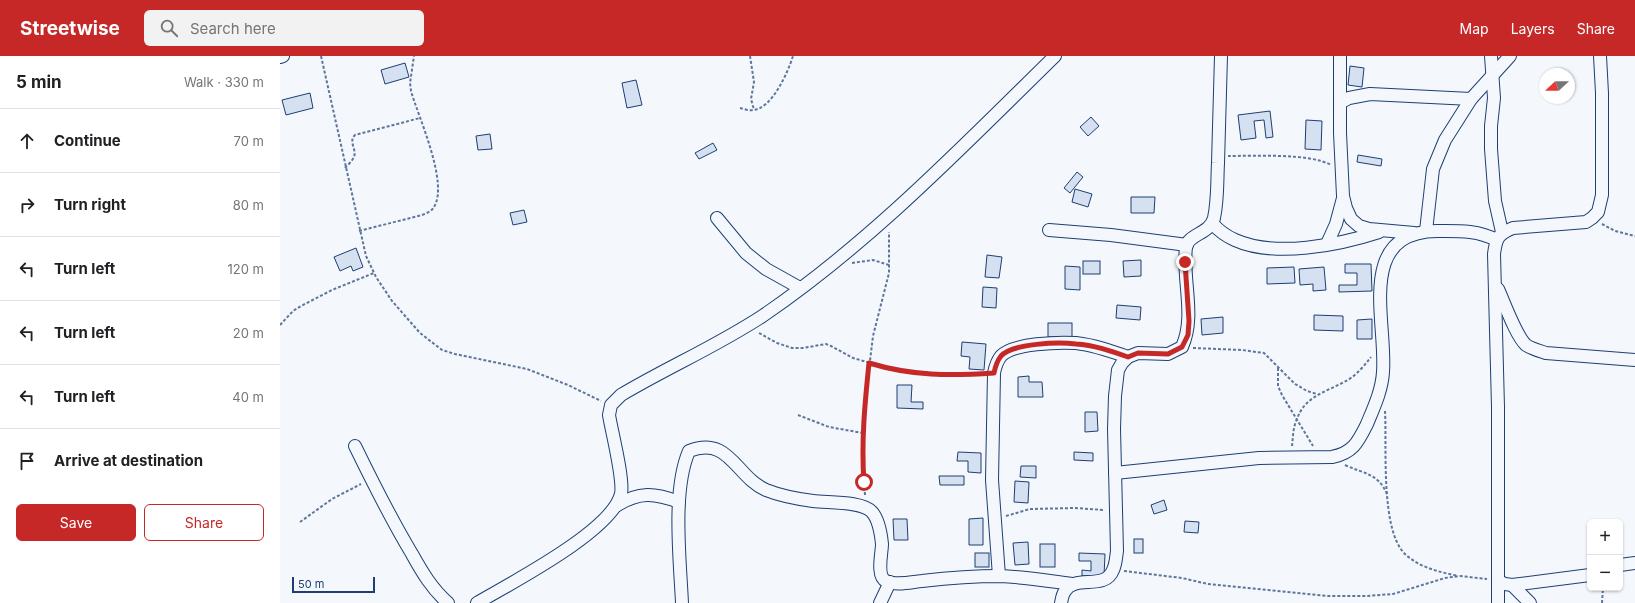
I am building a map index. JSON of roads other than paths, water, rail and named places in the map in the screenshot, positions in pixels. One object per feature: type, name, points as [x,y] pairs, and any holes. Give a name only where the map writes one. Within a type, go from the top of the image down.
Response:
[{"type":"street","points":[[616,506],[621,493],[621,480],[609,415],[611,405],[621,395],[646,380],[763,315],[861,242],[928,180],[1055,56]]},
{"type":"street","points":[[682,603],[679,502],[685,460],[689,451],[698,447],[720,450],[750,480],[765,490],[814,501],[844,503],[866,508],[872,512],[876,518],[880,530],[882,544],[880,571],[885,581],[900,583],[999,576],[1072,584],[1104,580],[1110,576],[1113,570],[1117,551],[1115,511],[1115,396],[1118,370],[1128,357],[1138,353],[1168,354],[1182,347],[1188,335],[1189,321],[1185,262],[1187,245],[1193,237],[1208,230],[1215,216],[1221,56]]},
{"type":"street","points":[[1340,56],[1343,196],[1346,208],[1351,218],[1360,226],[1380,231],[1472,232],[1488,236],[1499,236],[1513,228],[1586,222],[1598,212],[1602,195],[1602,93],[1600,56]]},
{"type":"street","points":[[1491,56],[1494,98],[1491,126],[1491,149],[1499,236],[1494,254],[1498,603]]},
{"type":"street","points":[[1420,232],[1433,168],[1446,140],[1471,99],[1510,56]]},
{"type":"street","points":[[1340,103],[1349,98],[1370,94],[1471,99]]},
{"type":"street","points":[[1327,244],[1336,224],[1343,196]]},
{"type":"street","points":[[716,218],[746,253],[766,269],[800,288]]},
{"type":"street","points":[[1212,224],[1222,234],[1235,240],[1263,247],[1294,248],[1345,242],[1380,231]]},
{"type":"street","points":[[1049,230],[1111,235],[1187,245]]},
{"type":"street","points":[[1115,473],[1259,458],[1340,456],[1350,450],[1359,440],[1379,394],[1383,372],[1380,278],[1386,260],[1395,246],[1404,238],[1420,232]]},
{"type":"street","points":[[1495,284],[1519,334],[1526,344],[1534,349],[1546,353],[1635,360]]},
{"type":"street","points":[[999,576],[992,480],[994,373],[1001,356],[1009,351],[1022,347],[1077,344],[1106,349],[1128,357]]},
{"type":"street","points":[[355,446],[401,537],[439,596],[448,603]]},
{"type":"street","points":[[477,603],[587,536],[616,506],[628,498],[649,494],[666,497],[679,502]]},
{"type":"street","points":[[1623,565],[1635,563]]},
{"type":"street","points":[[1498,581],[1512,585],[1587,574]]},
{"type":"street","points":[[880,603],[890,582]]},
{"type":"street","points":[[1061,603],[1065,591],[1072,584]]},
{"type":"street","points":[[1512,585],[1530,603]]}]
